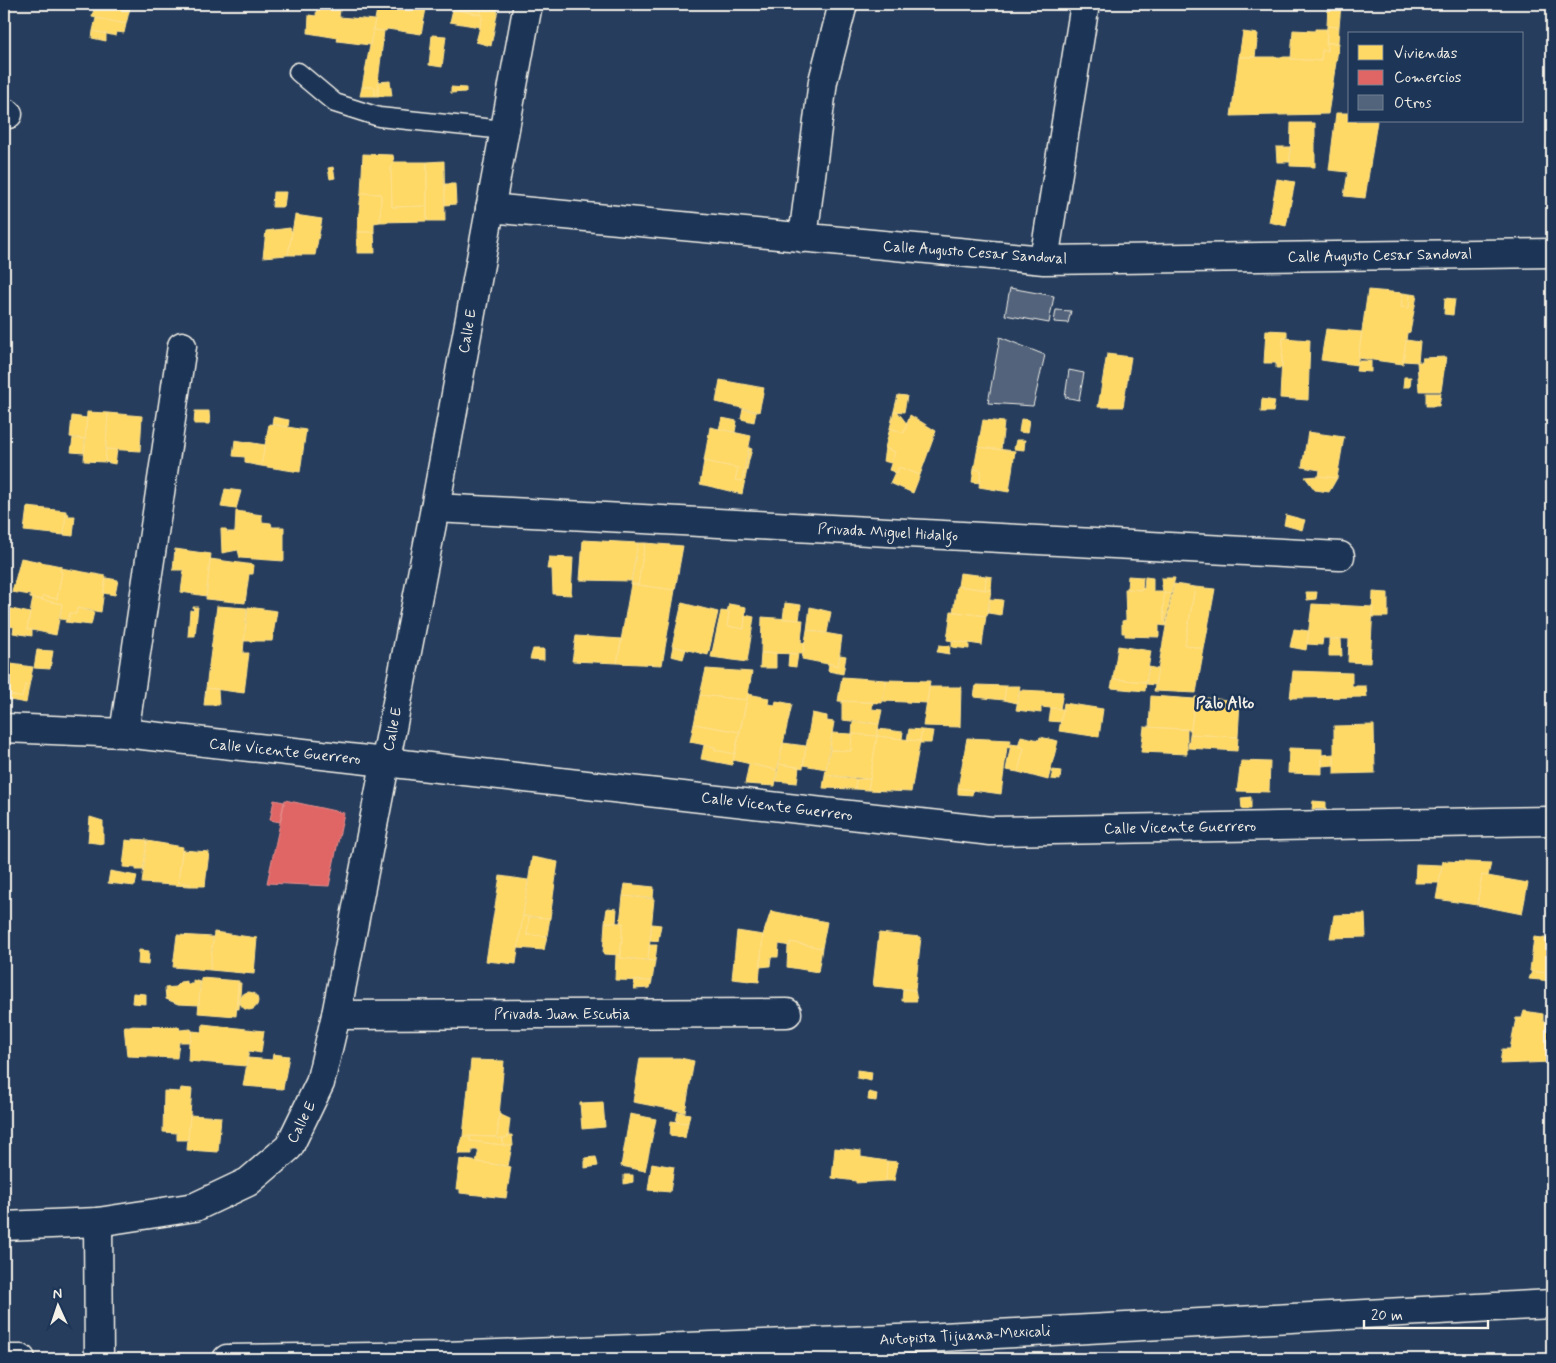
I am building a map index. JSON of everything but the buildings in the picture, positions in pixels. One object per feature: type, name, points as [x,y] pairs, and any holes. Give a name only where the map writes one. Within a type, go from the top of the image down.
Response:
[{"type":"main road","name":"Calle E","points":[[4,1226],[98,1222],[195,1207],[248,1182],[289,1147],[320,1083],[336,1015],[435,508],[528,4]]},
{"type":"main road","points":[[804,238],[823,81],[843,4]]},
{"type":"main road","points":[[1044,260],[1085,4]]},
{"type":"main road","name":"Calle Augusto Cesar Sandoval","points":[[490,208],[1044,260],[1552,253]]},
{"type":"main road","points":[[124,733],[182,346]]},
{"type":"main road","name":"Privada Miguel Hidalgo","points":[[435,508],[1340,556]]},
{"type":"main road","name":"Calle Vicente Guerrero","points":[[4,728],[124,733],[992,831],[1552,821]]},
{"type":"main road","name":"Privada Juan Escutia","points":[[336,1015],[787,1013]]},
{"type":"main road","points":[[98,1222],[99,1359]]},
{"type":"main road","name":"Autopista Tijuana-Mexicali","points":[[227,1359],[446,1356],[924,1338],[1552,1304]]},
{"type":"main road","points":[[4,1359],[21,1359]]},
{"type":"lane","points":[[298,72],[335,103],[379,118],[504,130]]},
{"type":"district","name":"Palo Alto","points":[[1225,702]]}]
